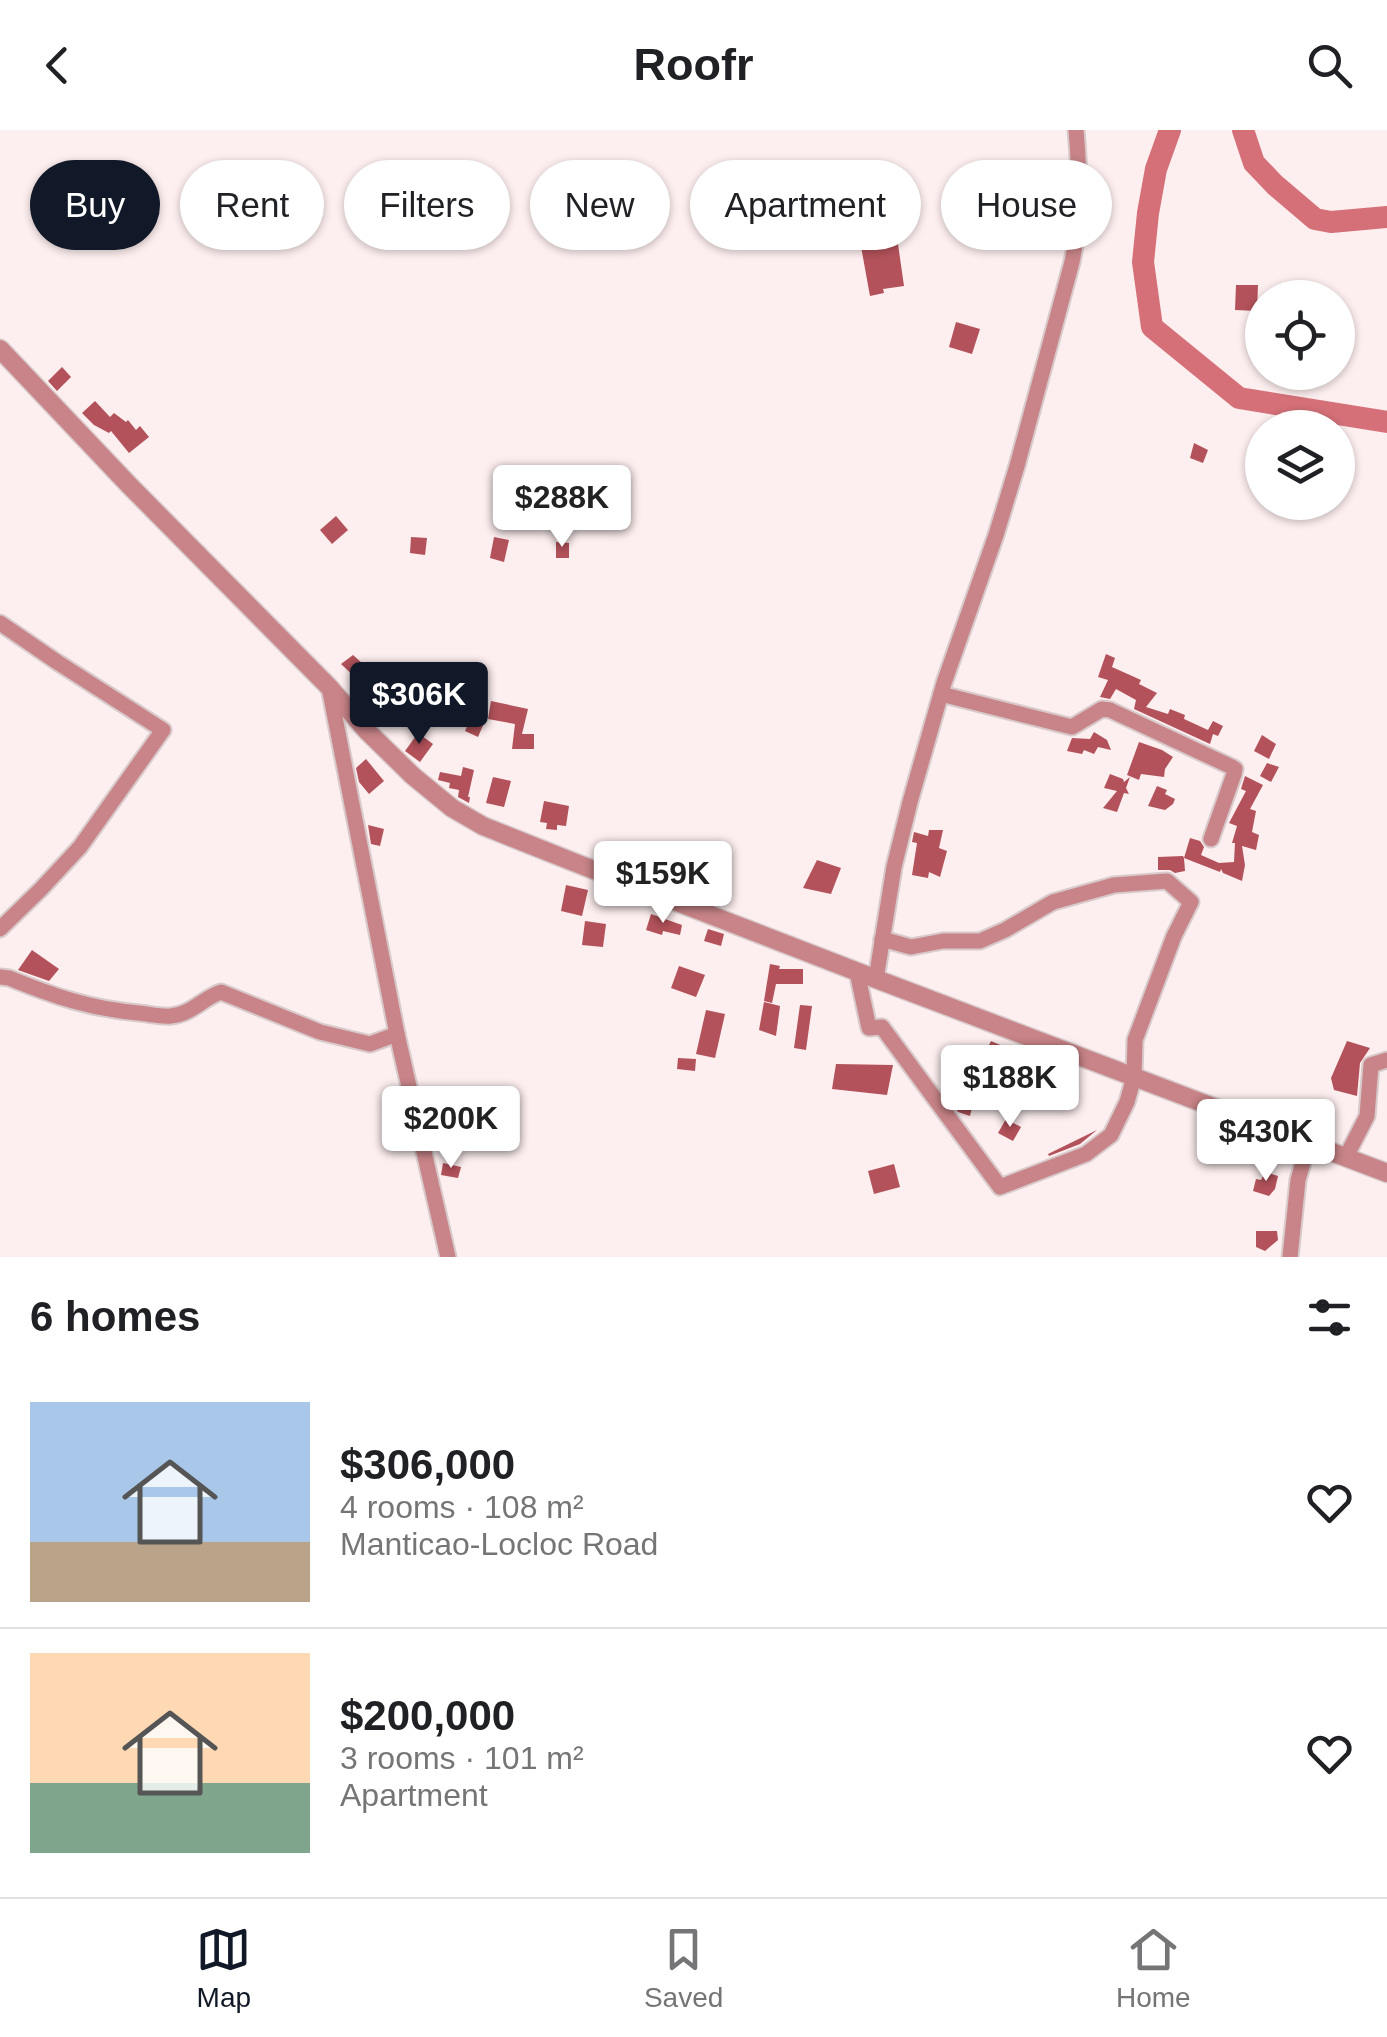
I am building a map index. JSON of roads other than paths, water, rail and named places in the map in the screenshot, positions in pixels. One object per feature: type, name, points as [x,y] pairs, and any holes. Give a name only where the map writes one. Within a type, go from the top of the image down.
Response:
[{"type":"street","points":[[876,979],[894,867],[941,694],[1017,466],[1072,262],[1080,203],[1076,130]]},
{"type":"street","points":[[0,350],[329,687],[367,731],[452,808],[483,826],[1387,1173]]},
{"type":"street","points":[[0,623],[163,730],[80,847],[0,929]]},
{"type":"street","points":[[329,687],[397,1034],[448,1257]]},
{"type":"street","points":[[941,694],[1072,727],[1102,709],[1110,710],[1232,767],[1234,774],[1210,839]]},
{"type":"street","points":[[857,972],[868,1028],[882,1027],[1000,1186],[1086,1154],[1111,1135],[1134,1077],[1135,1040],[1191,902],[1167,881],[1114,886],[1052,902],[980,941],[943,941],[910,947],[882,939]]},
{"type":"street","points":[[0,908],[18,911]]},
{"type":"street","points":[[0,977],[63,1000],[111,1011],[172,1016],[194,1009],[208,996],[221,992],[320,1032],[370,1044],[397,1034]]},
{"type":"street","points":[[1346,1157],[1367,1116],[1371,1065],[1387,1060]]},
{"type":"street","points":[[1290,1257],[1298,1180],[1310,1142]]},
{"type":"waterway","points":[[1170,130],[1156,169],[1143,262],[1152,327],[1239,398],[1387,422]]},
{"type":"waterway","points":[[1243,130],[1254,163],[1315,219],[1331,222],[1387,217]]}]
